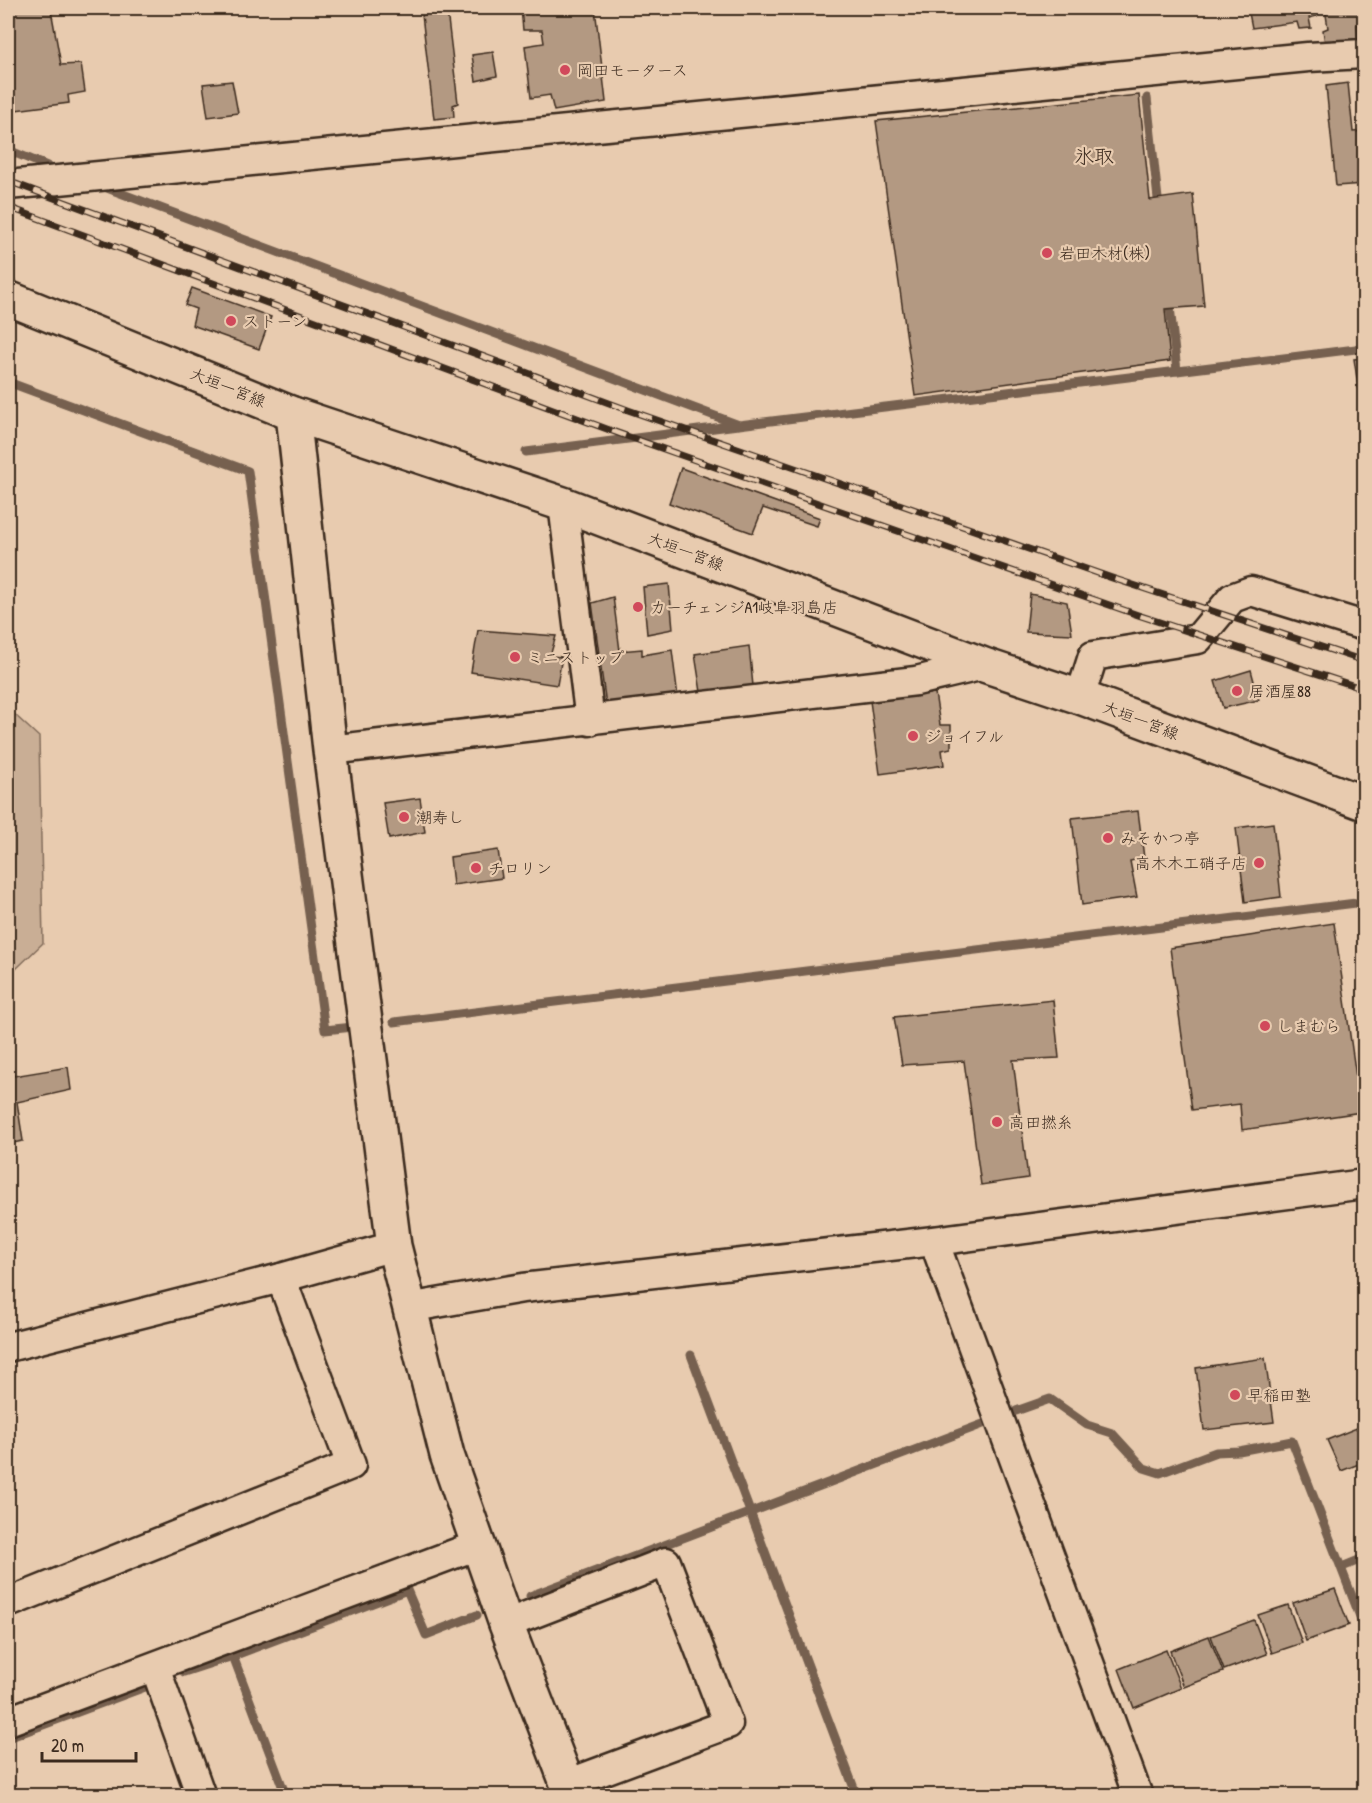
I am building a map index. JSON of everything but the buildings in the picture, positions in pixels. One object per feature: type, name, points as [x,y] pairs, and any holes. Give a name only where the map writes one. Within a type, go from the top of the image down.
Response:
[{"type":"main road","name":"大垣一宮線","points":[[8,298],[292,414],[563,504],[984,665],[1080,697],[1365,803]]},
{"type":"main road","points":[[292,414],[330,750],[394,1246],[447,1455],[506,1624],[569,1790]]},
{"type":"street","points":[[8,185],[1308,57],[1365,54]]},
{"type":"street","points":[[563,504],[590,721]]},
{"type":"street","points":[[1080,697],[1094,656],[1198,639],[1232,598],[1251,591],[1365,626]]},
{"type":"street","points":[[330,750],[916,681],[984,665]]},
{"type":"street","points":[[408,1308],[523,1288],[934,1241],[1365,1184]]},
{"type":"street","points":[[934,1241],[1138,1796]]},
{"type":"street","points":[[8,1347],[280,1278],[394,1246]]},
{"type":"street","points":[[8,1603],[351,1465],[280,1278]]},
{"type":"street","points":[[8,1721],[478,1545]]},
{"type":"street","points":[[506,1624],[666,1562],[729,1724],[569,1790]]},
{"type":"street","points":[[155,1667],[201,1796]]},
{"type":"shaded area","points":[[8,714],[14,714],[39,737],[43,943],[17,968],[8,968]]},
{"type":"waterway","points":[[1147,98],[1159,208]]},
{"type":"waterway","points":[[8,150],[47,166]]},
{"type":"waterway","points":[[107,188],[739,425],[1364,348]]},
{"type":"waterway","points":[[1169,297],[1177,371]]},
{"type":"waterway","points":[[8,382],[248,471],[325,1030],[353,1027]]},
{"type":"waterway","points":[[526,452],[738,425]]},
{"type":"waterway","points":[[394,1022],[1364,902]]},
{"type":"waterway","points":[[691,1355],[857,1796]]},
{"type":"waterway","points":[[1016,1411],[1050,1399],[1087,1425],[1112,1433],[1144,1468],[1160,1473],[1216,1452],[1239,1451],[1292,1441],[1364,1627]]},
{"type":"waterway","points":[[530,1596],[983,1424]]},
{"type":"waterway","points":[[1342,1567],[1364,1558]]},
{"type":"waterway","points":[[184,1672],[233,1656],[407,1590],[426,1635],[477,1615]]},
{"type":"waterway","points":[[233,1656],[286,1796]]},
{"type":"waterway","points":[[8,1738],[145,1687]]},
{"type":"railway","points":[[8,181],[628,410],[1112,578],[1364,661]]},
{"type":"railway","points":[[8,207],[615,432],[1138,615],[1364,689]]},
{"type":"place","name":"岡田モータース","points":[[565,70]]},
{"type":"place","name":"岩田木材(株)","points":[[1047,253]]},
{"type":"place","name":"ストーン","points":[[231,321]]},
{"type":"place","name":"カーチェンジA1岐阜羽島店","points":[[638,607]]},
{"type":"place","name":"ミニストップ","points":[[515,657]]},
{"type":"place","name":"居酒屋88","points":[[1237,691]]},
{"type":"place","name":"ジョイフル","points":[[913,736]]},
{"type":"place","name":"潮寿し","points":[[404,817]]},
{"type":"place","name":"みそかつ亭","points":[[1108,838]]},
{"type":"place","name":"高木木工硝子店","points":[[1259,863]]},
{"type":"place","name":"チロリン","points":[[476,868]]},
{"type":"place","name":"しまむら","points":[[1265,1026]]},
{"type":"place","name":"高田撚糸","points":[[997,1122]]},
{"type":"place","name":"早稲田塾","points":[[1235,1395]]},
{"type":"district","name":"氷取","points":[[1094,156]]}]
